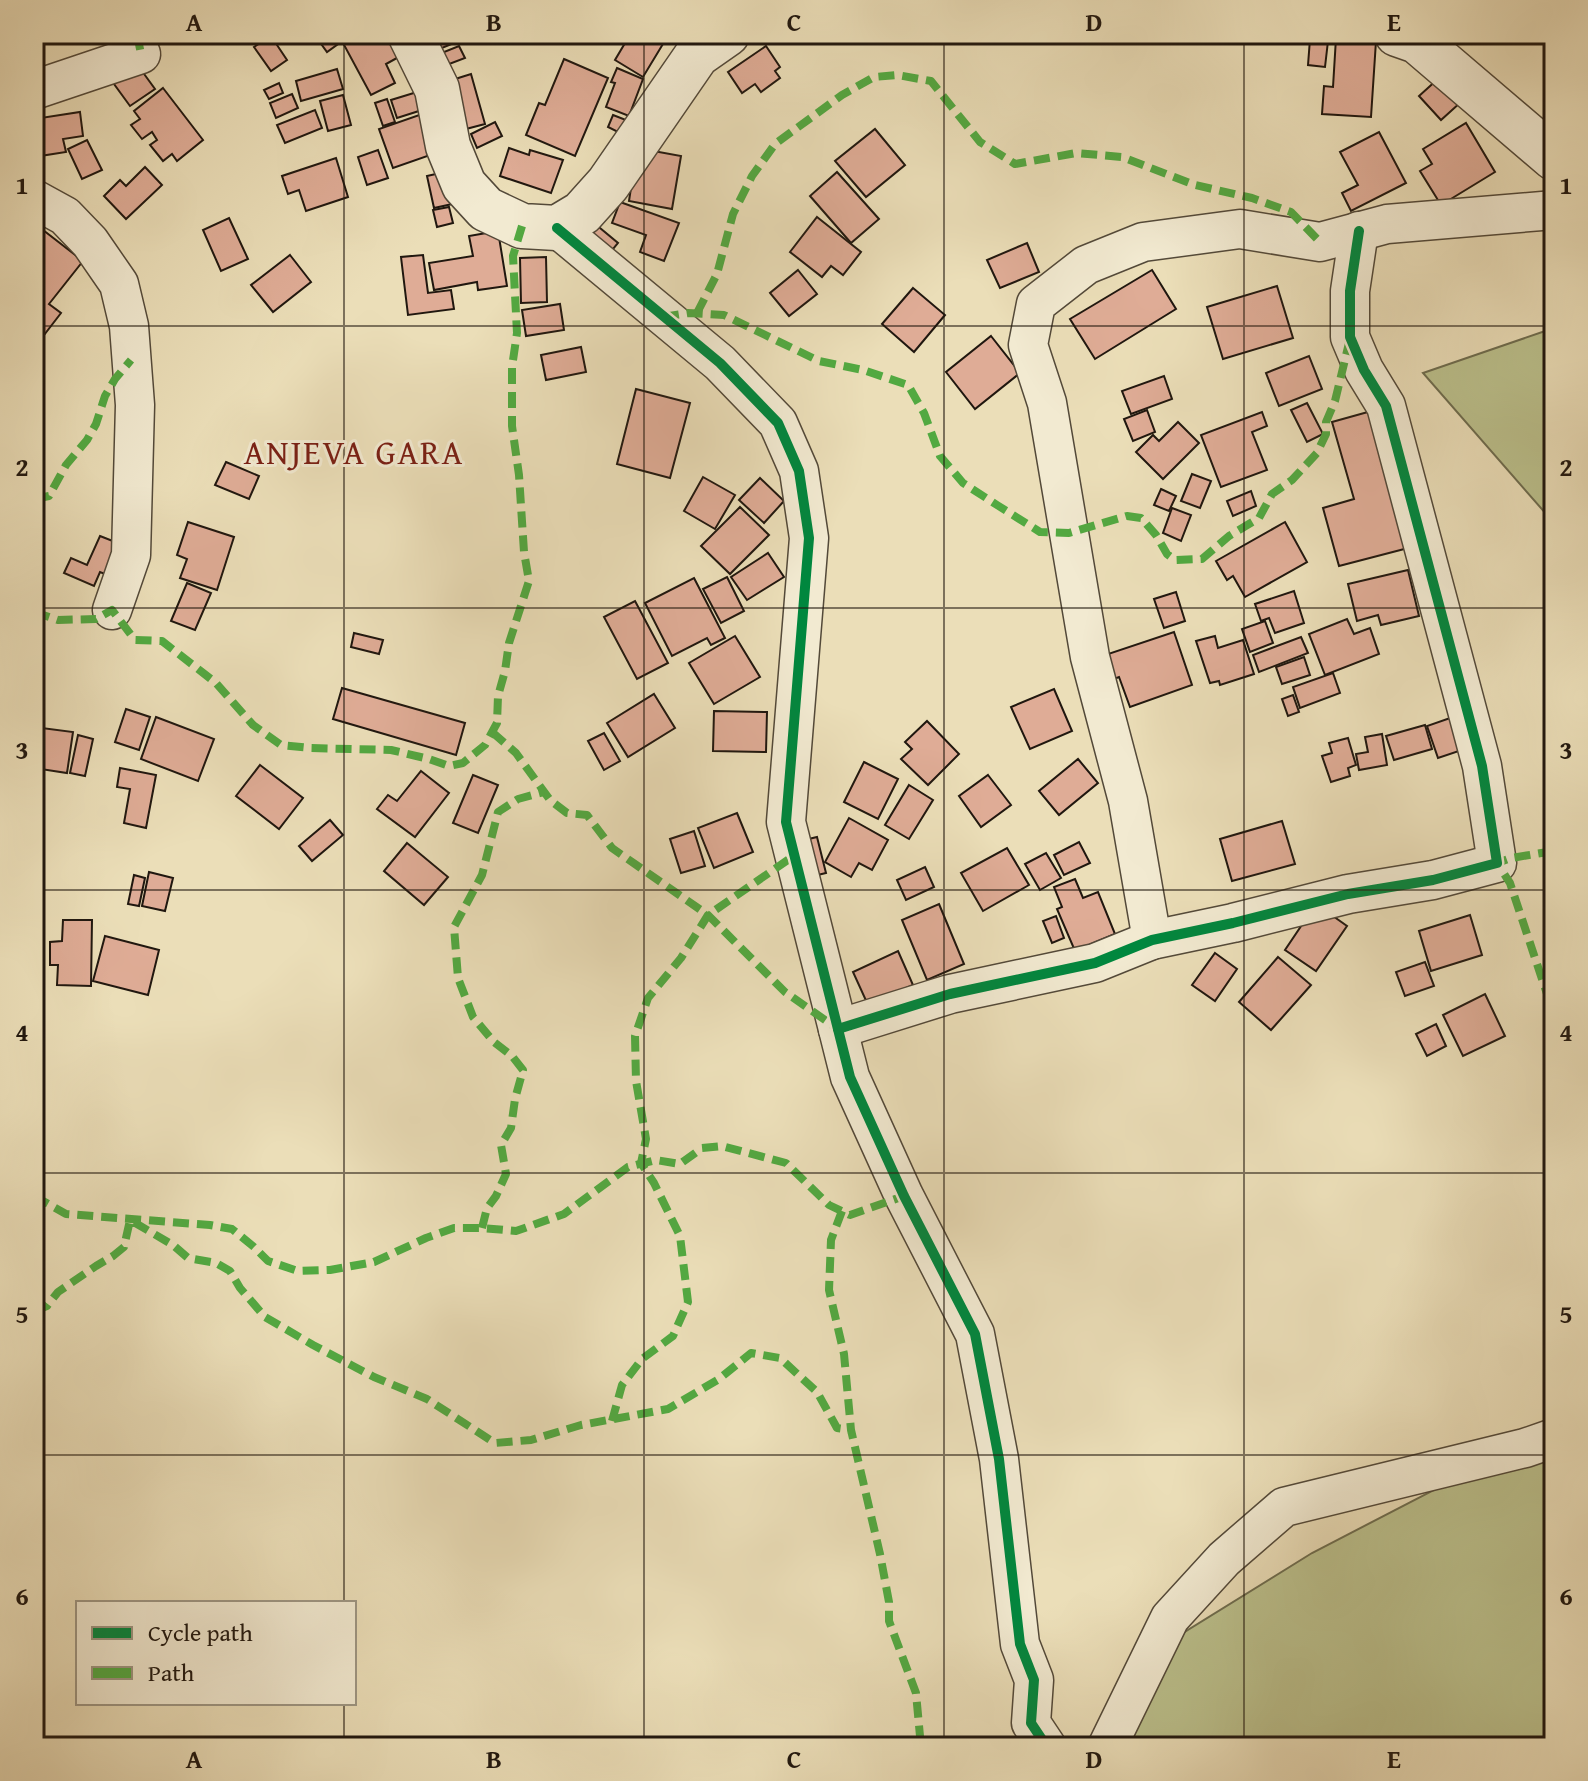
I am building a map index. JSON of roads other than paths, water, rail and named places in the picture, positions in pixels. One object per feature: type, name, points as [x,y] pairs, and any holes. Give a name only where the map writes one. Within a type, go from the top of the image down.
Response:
[{"type":"street","points":[[410,34],[437,89],[448,146],[464,185],[486,209],[522,226],[557,228],[582,213],[599,194],[697,55],[727,34]]},
{"type":"street","points":[[1397,34],[1417,41],[1554,158]]},
{"type":"street","points":[[34,90],[141,54]]},
{"type":"street","points":[[34,199],[65,216],[90,242],[119,284],[129,326],[135,405],[131,555],[112,610]]},
{"type":"street","points":[[1152,940],[1128,801],[1090,657],[1047,403],[1028,345],[1036,304],[1086,265],[1143,242],[1240,229],[1320,242],[1387,224],[1554,210]]},
{"type":"street","points":[[557,228],[720,363],[778,423],[799,471],[809,538],[786,822],[850,1077],[893,1173],[975,1334],[999,1459],[1020,1644],[1034,1680],[1031,1723],[1047,1747]]},
{"type":"street","points":[[838,1029],[950,994],[1095,963],[1152,940],[1348,894],[1433,880],[1497,863],[1482,766],[1386,406],[1364,370],[1350,337],[1350,291],[1359,231]]},
{"type":"street","points":[[1107,1747],[1170,1618],[1224,1559],[1284,1507],[1525,1448],[1554,1438]]},
{"type":"district","name":"ANJEVA GARA","points":[[354,451]]}]
